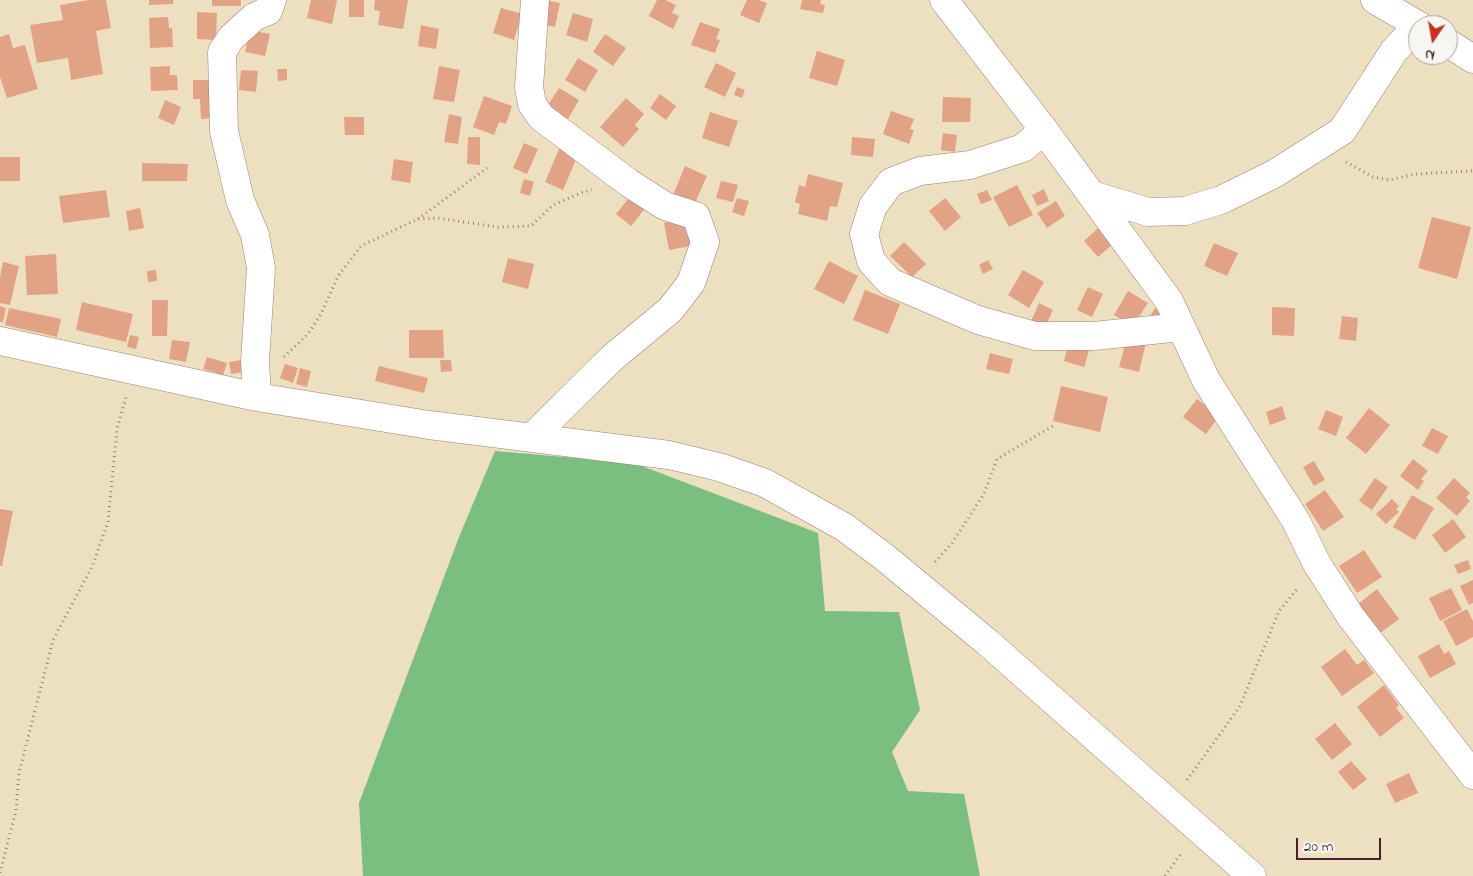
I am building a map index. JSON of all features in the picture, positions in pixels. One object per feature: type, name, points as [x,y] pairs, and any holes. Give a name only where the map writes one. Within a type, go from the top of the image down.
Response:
[{"type":"street","points":[[257,397],[255,361],[261,268],[254,235],[240,200],[224,131],[222,52],[231,38],[254,17],[268,11],[272,0]]},
{"type":"street","points":[[531,438],[612,358],[670,310],[691,283],[706,242],[696,216],[665,206],[629,183],[541,117],[532,104],[529,88],[535,0]]},
{"type":"street","points":[[944,0],[1044,130],[1169,301],[1206,380],[1296,521],[1317,564],[1351,617],[1473,775]]},
{"type":"street","points":[[1376,0],[1408,19]]},
{"type":"street","points":[[1092,195],[1148,212],[1185,211],[1221,200],[1274,174],[1342,131],[1394,51],[1408,36]]},
{"type":"street","points":[[1458,50],[1473,59]]},
{"type":"street","points":[[1044,130],[1023,148],[970,166],[920,171],[891,182],[873,206],[864,234],[870,261],[890,282],[978,320],[1035,336],[1094,336],[1181,327]]},
{"type":"street","points":[[0,341],[257,397],[429,425],[669,455],[719,467],[765,483],[844,528],[916,583],[988,642],[1252,876]]},
{"type":"path","points":[[1344,161],[1373,177],[1389,180],[1415,174],[1473,171]]},
{"type":"path","points":[[280,362],[308,334],[321,314],[338,276],[361,246],[418,219],[487,168]]},
{"type":"path","points":[[418,219],[437,218],[498,227],[531,226],[553,206],[582,192],[629,183]]},
{"type":"path","points":[[0,873],[16,810],[19,773],[53,640],[92,567],[108,522],[117,429],[134,369]]},
{"type":"path","points":[[916,583],[952,543],[979,503],[997,459],[1053,426]]},
{"type":"path","points":[[1171,804],[1240,706],[1279,611],[1317,564]]},
{"type":"green space","points":[[495,451],[634,463],[818,533],[825,611],[899,612],[920,710],[892,752],[908,791],[964,794],[980,876],[363,876],[359,803],[459,537]]},
{"type":"building","points":[[89,0],[106,0],[111,28],[96,31],[103,74],[71,80],[68,58],[37,63],[30,25],[63,20],[60,5]]},
{"type":"building","points":[[149,0],[173,0],[173,4],[149,5]]},
{"type":"building","points":[[212,0],[241,0],[241,6],[212,6]]},
{"type":"building","points":[[311,0],[337,0],[332,24],[307,18]]},
{"type":"building","points":[[349,0],[364,0],[364,17],[349,17]]},
{"type":"building","points":[[375,0],[408,0],[403,29],[378,25],[380,11],[374,10]]},
{"type":"building","points":[[545,0],[560,3],[555,27],[525,20]]},
{"type":"building","points":[[657,0],[665,0],[676,5],[672,13],[679,16],[673,29],[649,16]]},
{"type":"building","points":[[747,0],[759,0],[767,3],[759,23],[740,15]]},
{"type":"building","points":[[802,0],[821,0],[820,4],[825,5],[823,13],[800,9]]},
{"type":"building","points":[[501,8],[522,14],[514,40],[493,33]]},
{"type":"building","points":[[197,12],[217,13],[216,40],[197,39]]},
{"type":"building","points":[[573,13],[593,19],[587,42],[566,35]]},
{"type":"building","points":[[168,17],[169,28],[172,28],[173,47],[150,48],[149,18]]},
{"type":"building","points":[[700,22],[720,29],[716,39],[720,40],[715,53],[691,45]]},
{"type":"building","points":[[421,25],[439,29],[436,49],[418,46]]},
{"type":"building","points":[[250,30],[270,34],[265,56],[245,52]]},
{"type":"building","points":[[9,34],[13,48],[25,45],[38,89],[7,98],[0,77],[0,37]]},
{"type":"building","points":[[605,34],[626,48],[613,66],[593,52]]},
{"type":"building","points":[[817,51],[845,60],[837,86],[809,78]]},
{"type":"building","points":[[578,58],[598,70],[585,92],[565,80]]},
{"type":"building","points":[[716,63],[736,73],[725,97],[704,87]]},
{"type":"building","points":[[170,66],[170,75],[177,75],[178,90],[151,91],[150,67]]},
{"type":"building","points":[[439,66],[460,70],[454,102],[433,99]]},
{"type":"building","points":[[277,69],[287,69],[287,80],[278,81]]},
{"type":"building","points":[[241,70],[258,71],[256,92],[239,90]]},
{"type":"building","points":[[193,80],[212,80],[216,118],[201,119],[200,99],[193,99]]},
{"type":"building","points":[[737,87],[745,90],[742,98],[734,95]]},
{"type":"building","points":[[559,88],[579,100],[565,124],[544,111]]},
{"type":"building","points":[[660,94],[676,106],[666,120],[650,108]]},
{"type":"building","points":[[484,96],[512,106],[506,124],[499,122],[494,135],[473,127]]},
{"type":"building","points":[[943,97],[971,98],[970,122],[942,122]]},
{"type":"building","points":[[626,98],[644,114],[635,125],[639,129],[623,147],[600,127]]},
{"type":"building","points":[[165,100],[181,107],[174,125],[158,118]]},
{"type":"building","points":[[891,111],[914,119],[910,129],[914,130],[909,144],[883,134]]},
{"type":"building","points":[[710,112],[738,121],[729,147],[702,138]]},
{"type":"building","points":[[449,114],[462,117],[458,144],[444,142]]},
{"type":"building","points":[[344,117],[364,117],[364,135],[345,135]]},
{"type":"building","points":[[943,133],[957,135],[955,152],[941,150]]},
{"type":"building","points":[[468,137],[480,137],[480,165],[467,164]]},
{"type":"building","points":[[852,137],[875,139],[873,157],[851,155]]},
{"type":"building","points":[[562,142],[580,150],[563,190],[545,182]]},
{"type":"building","points":[[524,143],[538,149],[527,174],[513,168]]},
{"type":"building","points":[[0,157],[20,157],[20,181],[0,181]]},
{"type":"building","points":[[394,159],[413,162],[410,183],[391,180]]},
{"type":"building","points":[[142,163],[188,164],[187,181],[142,181]]},
{"type":"building","points":[[685,166],[707,176],[694,205],[673,195]]},
{"type":"building","points":[[808,174],[843,183],[837,207],[830,206],[827,221],[798,214],[800,204],[795,202],[799,185],[805,187]]},
{"type":"building","points":[[524,179],[534,182],[530,196],[520,193]]},
{"type":"building","points":[[721,181],[738,185],[733,202],[716,198]]},
{"type":"building","points":[[1017,185],[1033,215],[1009,227],[993,197]]},
{"type":"building","points":[[1044,189],[1049,201],[1037,206],[1032,195]]},
{"type":"building","points":[[106,190],[110,217],[63,223],[59,196]]},
{"type":"building","points":[[987,190],[992,200],[981,204],[977,194]]},
{"type":"building","points":[[632,194],[647,206],[631,226],[616,214]]},
{"type":"building","points":[[737,198],[749,201],[744,216],[732,212]]},
{"type":"building","points":[[945,198],[961,217],[945,231],[929,211]]},
{"type":"building","points":[[1056,201],[1065,216],[1047,228],[1037,213]]},
{"type":"building","points":[[140,208],[144,228],[129,231],[126,211]]},
{"type":"building","points":[[1432,217],[1471,227],[1457,279],[1418,268]]},
{"type":"building","points":[[686,219],[691,246],[669,250],[664,223]]},
{"type":"building","points":[[1098,228],[1113,244],[1098,257],[1084,241]]},
{"type":"building","points":[[904,242],[926,264],[912,277],[890,256]]},
{"type":"building","points":[[1214,243],[1238,253],[1227,276],[1204,266]]},
{"type":"building","points":[[56,254],[58,294],[27,295],[25,256]]},
{"type":"building","points":[[508,258],[534,264],[528,289],[502,282]]},
{"type":"building","points":[[988,260],[993,269],[983,274],[979,265]]},
{"type":"building","points":[[829,261],[858,276],[844,304],[814,289]]},
{"type":"building","points":[[3,262],[19,266],[10,305],[0,303],[0,277]]},
{"type":"building","points":[[156,270],[157,281],[148,282],[147,271]]},
{"type":"building","points":[[1023,270],[1044,282],[1029,308],[1008,295]]},
{"type":"building","points":[[1088,287],[1103,294],[1092,317],[1077,310]]},
{"type":"building","points":[[865,290],[900,304],[888,334],[853,320]]},
{"type":"building","points":[[1128,291],[1148,303],[1133,326],[1114,315]]},
{"type":"building","points":[[152,300],[168,300],[167,336],[152,336]]},
{"type":"building","points":[[82,302],[133,314],[126,342],[76,330]]},
{"type":"building","points":[[1039,303],[1053,310],[1045,327],[1031,321]]},
{"type":"building","points":[[0,306],[6,308],[3,322],[0,322]]},
{"type":"building","points":[[1272,307],[1295,308],[1294,336],[1272,335]]},
{"type":"building","points":[[9,308],[61,319],[57,337],[5,325]]},
{"type":"building","points":[[1155,308],[1162,312],[1157,320],[1150,316]]},
{"type":"building","points":[[1342,316],[1358,318],[1356,341],[1339,339]]},
{"type":"building","points":[[409,330],[443,330],[444,358],[409,358]]},
{"type":"building","points":[[130,335],[139,337],[136,349],[127,347]]},
{"type":"building","points":[[1127,338],[1146,343],[1139,372],[1119,367]]},
{"type":"building","points":[[172,340],[190,342],[186,362],[169,359]]},
{"type":"building","points":[[1068,345],[1089,351],[1084,367],[1064,361]]},
{"type":"building","points":[[990,353],[1013,359],[1009,374],[986,369]]},
{"type":"building","points":[[207,357],[227,363],[223,375],[203,369]]},
{"type":"building","points":[[241,360],[243,372],[231,374],[229,362]]},
{"type":"building","points":[[440,360],[451,360],[452,371],[441,372]]},
{"type":"building","points":[[285,364],[298,368],[293,383],[280,378]]},
{"type":"building","points":[[379,366],[428,378],[424,393],[375,381]]},
{"type":"building","points":[[300,368],[311,371],[307,387],[296,384]]},
{"type":"building","points":[[1061,386],[1108,397],[1100,432],[1053,421]]},
{"type":"building","points":[[1197,399],[1219,416],[1206,434],[1183,417]]},
{"type":"building","points":[[1282,406],[1286,419],[1270,425],[1266,412]]},
{"type":"building","points":[[1369,408],[1390,425],[1366,454],[1346,438]]},
{"type":"building","points":[[1326,410],[1343,417],[1336,436],[1318,429]]},
{"type":"building","points":[[1432,428],[1448,436],[1438,454],[1422,446]]},
{"type":"building","points":[[1413,459],[1428,471],[1421,479],[1424,481],[1418,490],[1400,476]]},
{"type":"building","points":[[1314,461],[1325,480],[1314,486],[1303,467]]},
{"type":"building","points":[[1375,478],[1388,487],[1372,510],[1359,501]]},
{"type":"building","points":[[1454,478],[1470,493],[1466,497],[1470,501],[1457,516],[1436,498]]},
{"type":"building","points":[[1325,490],[1344,517],[1323,531],[1305,504]]},
{"type":"building","points":[[1412,495],[1434,508],[1415,540],[1393,527]]},
{"type":"building","points":[[1392,499],[1399,506],[1396,509],[1399,512],[1386,524],[1376,514]]},
{"type":"building","points":[[0,509],[13,511],[2,566],[0,566]]},
{"type":"building","points":[[1453,519],[1466,537],[1445,553],[1432,535]]},
{"type":"building","points":[[1364,550],[1382,577],[1357,593],[1339,566]]},
{"type":"building","points":[[1468,560],[1471,569],[1458,574],[1454,565]]},
{"type":"building","points":[[1473,580],[1473,603],[1469,605],[1460,586]]},
{"type":"building","points":[[1451,588],[1462,610],[1440,621],[1429,598]]},
{"type":"building","points":[[1377,589],[1399,619],[1376,636],[1354,607]]},
{"type":"building","points":[[1467,609],[1473,621],[1473,637],[1456,646],[1443,621]]},
{"type":"building","points":[[1439,644],[1444,654],[1449,651],[1456,664],[1430,678],[1418,656]]},
{"type":"building","points":[[1345,649],[1357,665],[1364,660],[1374,673],[1342,696],[1321,667]]},
{"type":"building","points":[[1384,685],[1399,705],[1396,708],[1404,718],[1380,737],[1357,707]]},
{"type":"building","points":[[1335,723],[1352,744],[1332,760],[1315,739]]},
{"type":"building","points":[[1351,761],[1367,779],[1353,790],[1338,772]]},
{"type":"building","points":[[1409,773],[1418,793],[1395,803],[1386,784]]}]
